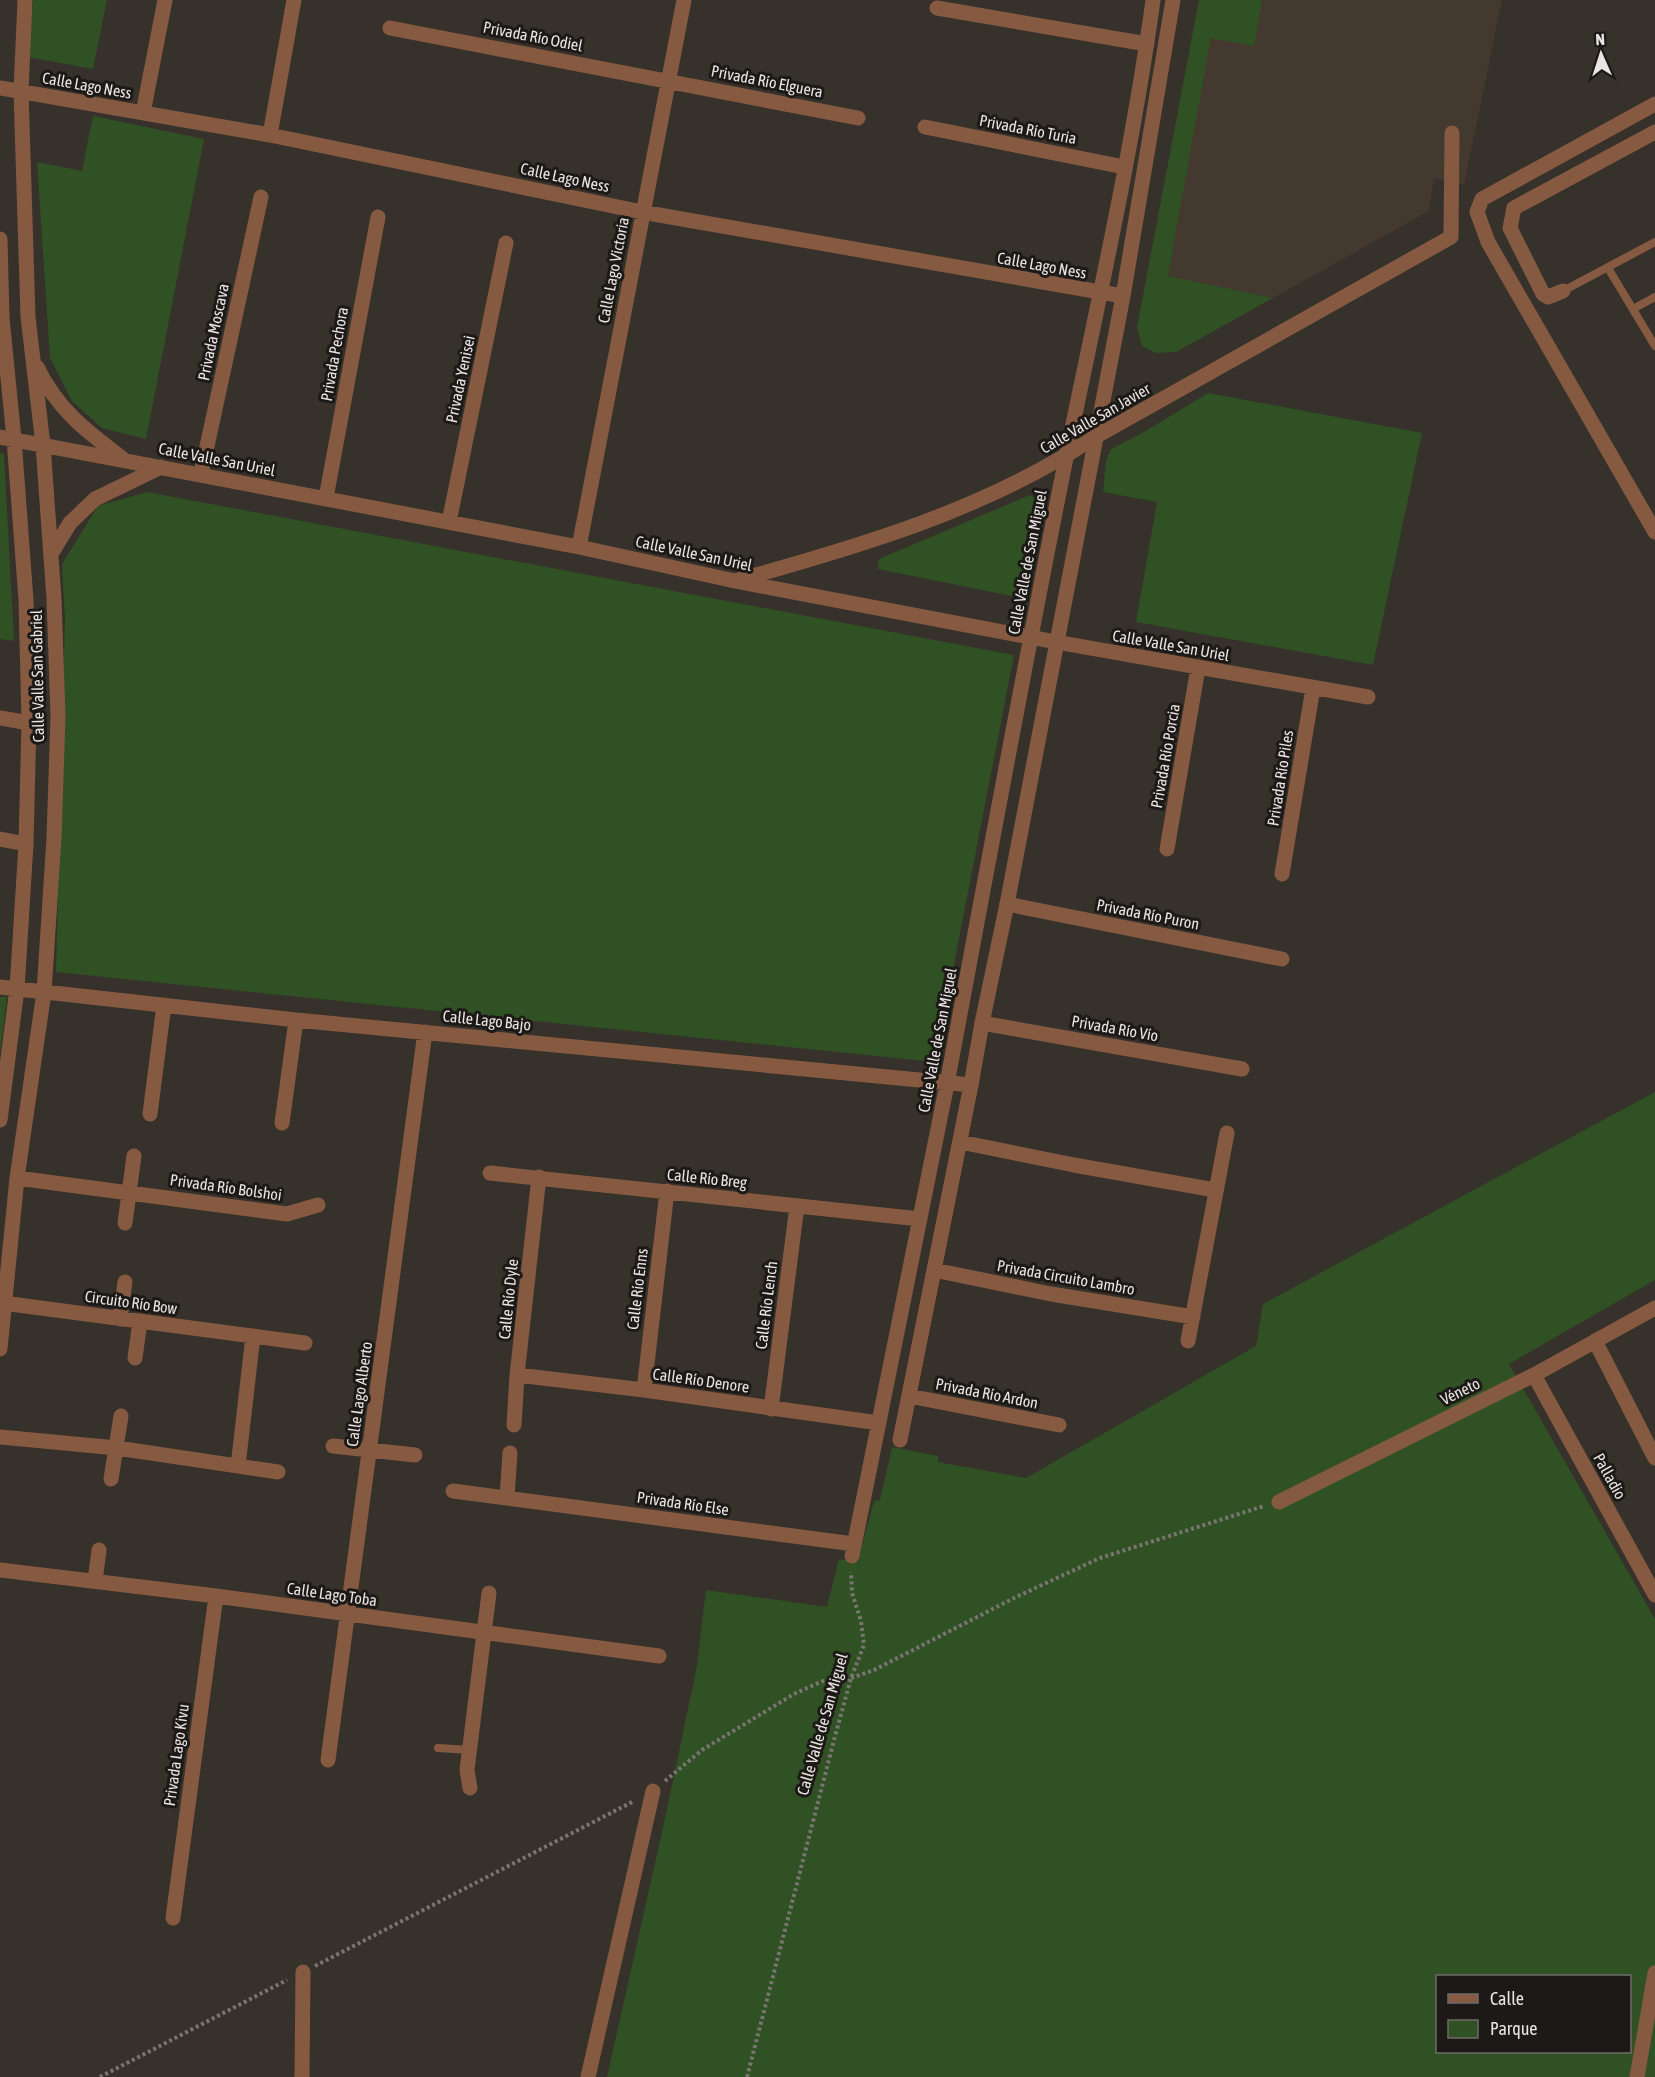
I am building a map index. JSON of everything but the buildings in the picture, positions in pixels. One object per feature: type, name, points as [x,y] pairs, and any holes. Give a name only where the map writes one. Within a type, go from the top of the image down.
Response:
[{"type":"street","name":"Calle Valle San Gabriel","points":[[0,1349],[17,1178],[44,992],[54,838],[57,716],[51,554],[43,445],[28,317],[21,91],[25,0]]},
{"type":"street","points":[[144,113],[165,0]]},
{"type":"street","points":[[270,135],[294,0]]},
{"type":"street","name":"Calle Lago Victoria","points":[[579,547],[684,0]]},
{"type":"street","name":"Calle Valle de San Miguel","points":[[853,1550],[947,1084],[1031,637],[1124,167],[1153,0]]},
{"type":"street","points":[[900,1440],[1007,904],[1123,296],[1173,0]]},
{"type":"street","points":[[937,8],[1147,44]]},
{"type":"street","name":"Privada Río Odiel","points":[[390,28],[669,81]]},
{"type":"street","name":"Privada Río Elguera","points":[[669,81],[858,118]]},
{"type":"street","name":"Calle Lago Ness","points":[[0,88],[270,135],[642,212],[1123,296]]},
{"type":"street","points":[[1653,525],[1488,242],[1477,212],[1482,199],[1655,104]]},
{"type":"street","name":"Privada Río Turia","points":[[925,127],[1124,167]]},
{"type":"street","points":[[1563,291],[1548,297],[1544,294],[1510,228],[1514,208],[1655,132]]},
{"type":"street","name":"Calle Valle San Javier","points":[[735,581],[832,554],[934,519],[1014,483],[1066,456],[1095,437],[1451,237],[1452,133]]},
{"type":"street","name":"Privada Moscava","points":[[201,474],[261,197]]},
{"type":"street","name":"Privada Pechora","points":[[326,498],[378,218]]},
{"type":"street","name":"Calle Valle San Gabriel","points":[[0,239],[7,438],[26,600],[29,723],[26,844],[17,989],[0,1120]]},
{"type":"street","name":"Privada Yenisei","points":[[448,522],[506,243]]},
{"type":"street","points":[[32,357],[45,384],[58,403],[81,427],[124,460]]},
{"type":"street","name":"Calle Valle San Uriel","points":[[7,438],[579,547],[735,581],[1056,642],[1368,697]]},
{"type":"street","points":[[51,554],[70,523],[95,499],[160,467]]},
{"type":"street","name":"Privada Río Porcia","points":[[1167,849],[1198,668]]},
{"type":"street","name":"Privada Río Piles","points":[[1282,874],[1313,688]]},
{"type":"street","points":[[0,718],[29,723]]},
{"type":"street","points":[[0,839],[26,844]]},
{"type":"street","name":"Privada Río Puron","points":[[1007,904],[1282,959]]},
{"type":"street","name":"Calle Lago Bajo","points":[[0,987],[296,1020],[971,1085]]},
{"type":"street","points":[[150,1114],[164,1005]]},
{"type":"street","points":[[282,1122],[296,1020]]},
{"type":"street","name":"Privada Río Vío","points":[[982,1023],[1242,1069]]},
{"type":"street","name":"Calle Lago Alberto","points":[[328,1760],[425,1032]]},
{"type":"street","points":[[1188,1341],[1227,1133]]},
{"type":"street","points":[[960,1142],[1215,1190]]},
{"type":"street","points":[[125,1223],[134,1156]]},
{"type":"street","name":"Calle Río Breg","points":[[490,1173],[920,1219]]},
{"type":"street","name":"Calle Río Dyle","points":[[514,1425],[517,1375],[539,1177]]},
{"type":"street","name":"Privada Río Bolshoi","points":[[17,1178],[287,1214],[318,1205]]},
{"type":"street","name":"Calle Río Enns","points":[[644,1390],[667,1191]]},
{"type":"street","name":"Calle Río Lench","points":[[771,1409],[797,1206]]},
{"type":"street","name":"Privada Circuito Lambro","points":[[934,1270],[1051,1294],[1193,1317]]},
{"type":"street","points":[[120,1319],[125,1282]]},
{"type":"street","name":"Circuito Río Bow","points":[[3,1303],[304,1343]]},
{"type":"street","name":"Véneto","points":[[1279,1502],[1534,1375],[1655,1308]]},
{"type":"street","points":[[135,1358],[140,1322]]},
{"type":"street","points":[[238,1466],[253,1336]]},
{"type":"street","points":[[1595,1341],[1655,1458]]},
{"type":"street","name":"Calle Río Denore","points":[[517,1375],[644,1390],[879,1423]]},
{"type":"street","name":"Palladio","points":[[1534,1375],[1655,1595]]},
{"type":"street","name":"Privada Río Ardon","points":[[909,1396],[1059,1425]]},
{"type":"street","points":[[111,1479],[121,1416]]},
{"type":"street","points":[[0,1437],[117,1448],[278,1472]]},
{"type":"street","points":[[333,1446],[415,1455]]},
{"type":"street","points":[[507,1498],[510,1453]]},
{"type":"street","name":"Privada Río Else","points":[[453,1491],[853,1550]]},
{"type":"street","points":[[95,1581],[99,1550]]},
{"type":"street","name":"Calle Lago Toba","points":[[0,1570],[216,1596],[659,1656]]},
{"type":"street","points":[[470,1788],[467,1770],[489,1593]]},
{"type":"street","name":"Privada Lago Kivu","points":[[173,1918],[216,1596]]},
{"type":"street","points":[[588,2077],[653,1791]]},
{"type":"street","points":[[302,2077],[303,1972]]},
{"type":"street","points":[[1637,2077],[1655,1973]]},
{"type":"lane","points":[[1563,291],[1655,243]]},
{"type":"lane","points":[[1608,268],[1655,346]]},
{"type":"lane","points":[[1633,309],[1655,297]]},
{"type":"lane","points":[[438,1748],[470,1750]]},
{"type":"path","points":[[100,2077],[653,1791],[702,1750],[794,1694],[823,1681],[852,1678],[874,1670],[1016,1596],[1100,1558],[1279,1502]]},
{"type":"path","name":"Calle Valle de San Miguel","points":[[747,2077],[833,1744],[864,1645],[861,1621],[852,1593],[853,1550]]},
{"type":"shaded area","points":[[1262,0],[1502,0],[1464,185],[1434,178],[1429,211],[1273,298],[1168,276],[1211,37],[1253,46]]},
{"type":"green space","points":[[33,0],[107,0],[93,69],[28,57]]},
{"type":"green space","points":[[1199,0],[1262,0],[1254,46],[1211,38],[1168,276],[1273,298],[1176,352],[1156,353],[1142,346],[1137,327]]},
{"type":"green space","points":[[93,116],[204,139],[146,439],[102,428],[72,401],[50,358],[37,162],[82,171]]},
{"type":"green space","points":[[1208,393],[1422,433],[1373,665],[1136,622],[1157,502],[1103,492],[1106,461],[1111,449]]},
{"type":"green space","points":[[0,453],[4,454],[14,641],[0,639]]},
{"type":"green space","points":[[147,492],[1014,655],[935,1062],[56,972],[65,618],[62,564],[98,506]]},
{"type":"green space","points":[[1030,495],[1040,502],[1022,598],[878,569],[879,559]]},
{"type":"green space","points":[[0,997],[7,997],[0,1054]]},
{"type":"green space","points":[[1655,1092],[1655,1280],[1509,1364],[1655,1619],[1655,2077],[607,2077],[697,1666],[706,1590],[827,1607],[839,1559],[858,1562],[874,1501],[880,1500],[892,1447],[938,1456],[938,1462],[1026,1478],[1256,1346],[1263,1304]]}]
